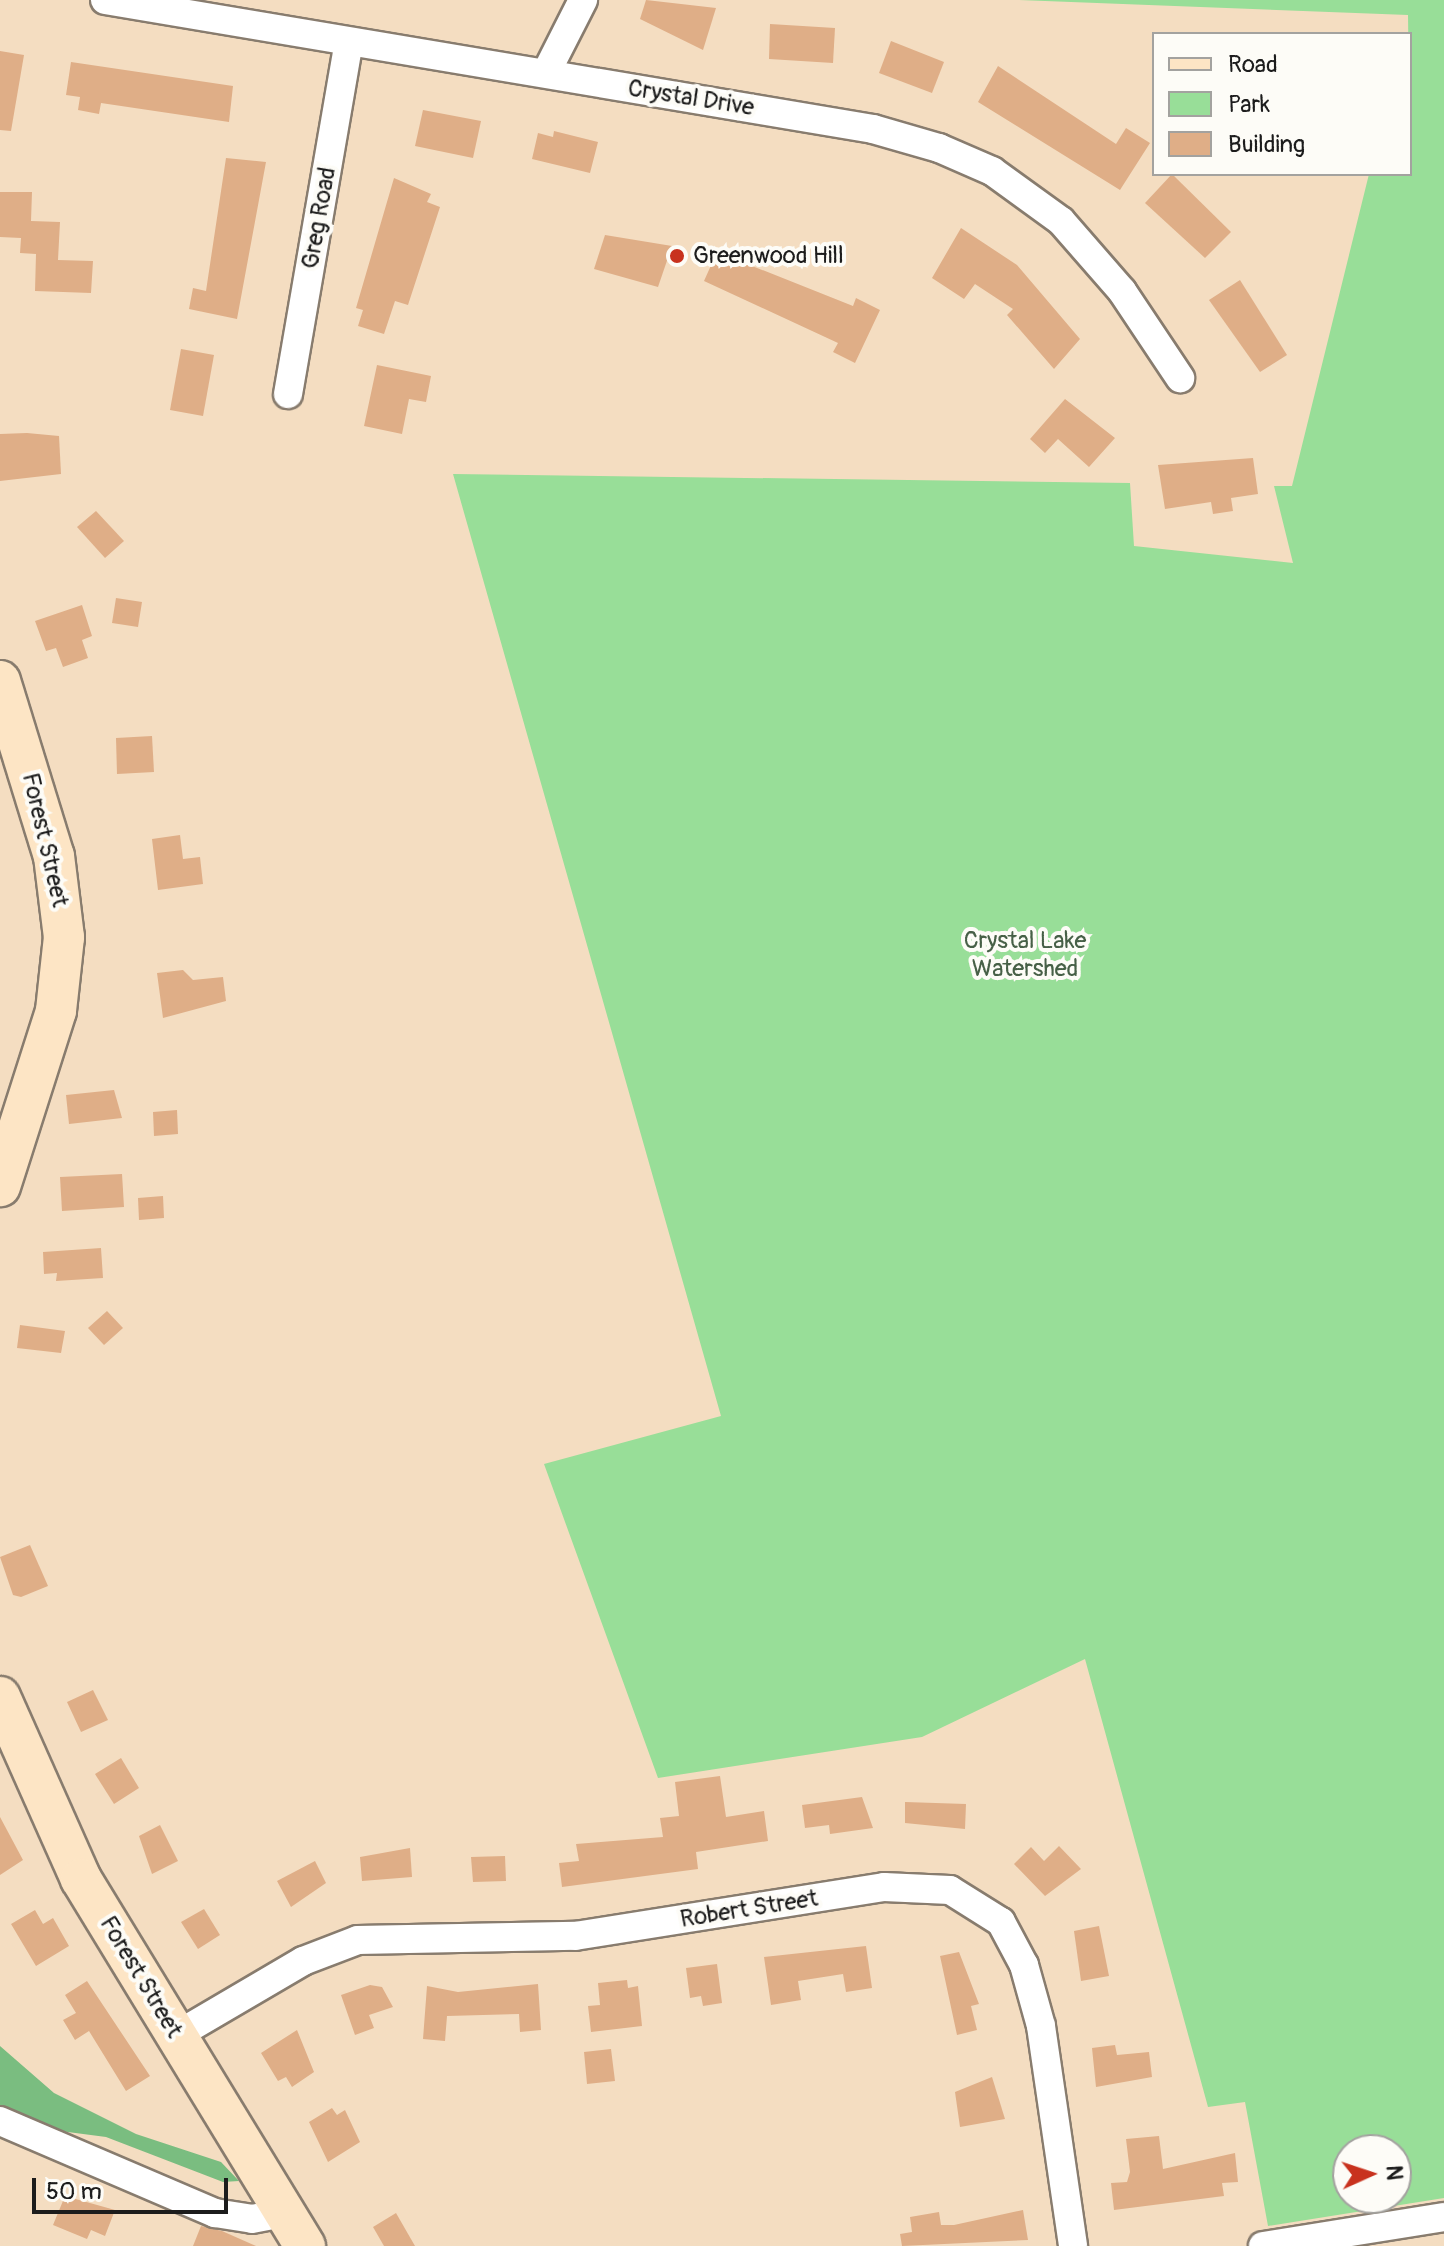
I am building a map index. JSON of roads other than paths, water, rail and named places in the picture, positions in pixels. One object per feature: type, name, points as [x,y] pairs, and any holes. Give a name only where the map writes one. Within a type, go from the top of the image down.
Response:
[{"type":"main road","name":"Forest Street","points":[[0,681],[50,843],[64,937],[56,1011],[0,1186]]},
{"type":"main road","name":"Forest Street","points":[[0,1697],[81,1879],[295,2230]]},
{"type":"street","name":"Crystal Drive","points":[[105,0],[873,129],[992,171],[1074,234],[1180,378]]},
{"type":"street","points":[[546,73],[583,0]]},
{"type":"street","name":"Greg Road","points":[[288,394],[349,42]]},
{"type":"street","name":"Robert Street","points":[[177,2035],[303,1961],[358,1940],[575,1936],[884,1887],[950,1890],[1001,1922],[1024,1965],[1041,2026],[1073,2246]]},
{"type":"street","points":[[0,2121],[215,2213],[295,2230]]},
{"type":"street","points":[[1263,2246],[1444,2217]]},
{"type":"place","name":"Greenwood Hill","points":[[677,256]]},
{"type":"park label","name":"Crystal Lake Watershed","points":[[1025,955]]}]
